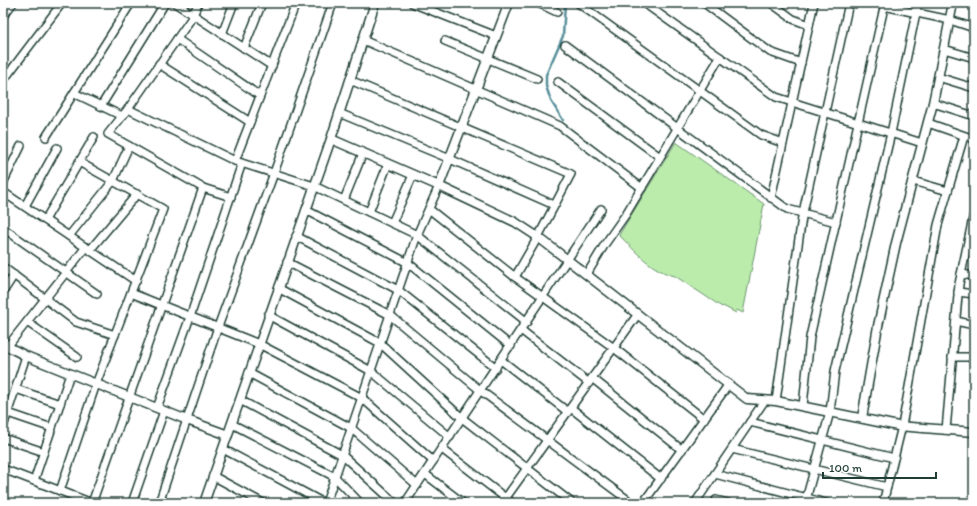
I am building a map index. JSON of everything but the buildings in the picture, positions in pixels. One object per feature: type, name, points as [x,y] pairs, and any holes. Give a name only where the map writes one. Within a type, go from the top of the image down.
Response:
[{"type":"street","points":[[3,16],[13,3]]},
{"type":"street","points":[[3,81],[62,3]]},
{"type":"street","points":[[46,137],[131,3]]},
{"type":"street","points":[[101,106],[165,3]]},
{"type":"street","points":[[175,3],[272,66]]},
{"type":"street","points":[[198,3],[193,16],[128,109],[108,134],[203,188],[231,197]]},
{"type":"street","points":[[222,34],[234,3]]},
{"type":"street","points":[[244,48],[262,3]]},
{"type":"street","points":[[132,503],[190,316],[231,197],[250,122],[296,3]]},
{"type":"street","points":[[159,503],[218,328],[333,3]]},
{"type":"street","points":[[205,502],[268,316],[331,139],[375,3]]},
{"type":"street","points":[[412,3],[496,36]]},
{"type":"street","points":[[223,449],[325,503],[417,235],[450,159],[509,3]]},
{"type":"street","points":[[538,3],[557,12]]},
{"type":"street","points":[[578,3],[761,135],[783,143]]},
{"type":"street","points":[[644,3],[776,97],[922,143]]},
{"type":"street","points":[[704,3],[770,52],[801,63]]},
{"type":"street","points":[[771,3],[793,20],[809,25]]},
{"type":"street","points":[[771,198],[814,3]]},
{"type":"street","points":[[776,401],[803,213],[849,3]]},
{"type":"street","points":[[805,500],[830,412],[834,371],[891,133],[918,3]]},
{"type":"street","points":[[862,418],[878,326],[896,243],[933,103],[953,3]]},
{"type":"street","points":[[803,406],[810,337],[885,5],[950,20],[974,28]]},
{"type":"street","points":[[177,39],[260,96]]},
{"type":"street","points":[[363,40],[560,126],[642,188]]},
{"type":"street","points":[[445,42],[537,79]]},
{"type":"street","points":[[564,45],[787,209],[836,222]]},
{"type":"street","points":[[944,50],[974,58]]},
{"type":"street","points":[[587,274],[642,188],[720,57]]},
{"type":"street","points":[[160,64],[250,122]]},
{"type":"street","points":[[938,77],[974,88]]},
{"type":"street","points":[[350,80],[571,174],[515,277]]},
{"type":"street","points":[[558,82],[660,157]]},
{"type":"street","points":[[74,92],[122,116]]},
{"type":"street","points":[[933,103],[974,116]]},
{"type":"street","points":[[128,109],[239,162],[314,186],[417,235],[527,322]]},
{"type":"street","points":[[339,113],[450,159],[554,205]]},
{"type":"street","points":[[928,123],[974,139]]},
{"type":"street","points":[[883,503],[902,426],[938,225],[964,136]]},
{"type":"street","points":[[45,220],[94,137]]},
{"type":"street","points":[[331,139],[439,186],[516,222],[587,274],[747,399],[776,401],[902,426],[974,432]]},
{"type":"street","points":[[3,182],[21,146]]},
{"type":"street","points":[[69,236],[113,181],[129,146]]},
{"type":"street","points":[[25,206],[57,148]]},
{"type":"street","points":[[344,200],[363,153]]},
{"type":"street","points":[[60,491],[96,384],[163,209],[79,162]]},
{"type":"street","points":[[369,212],[388,164]]},
{"type":"street","points":[[392,223],[413,175]]},
{"type":"street","points":[[912,181],[948,191]]},
{"type":"street","points":[[3,469],[92,503],[203,188]]},
{"type":"street","points":[[3,192],[136,281]]},
{"type":"street","points":[[137,194],[66,272],[27,322],[5,346],[70,374],[228,435]]},
{"type":"street","points":[[429,209],[515,277],[614,348],[704,419]]},
{"type":"street","points":[[408,502],[417,485],[522,330],[601,209]]},
{"type":"street","points":[[306,210],[408,263],[511,346]]},
{"type":"street","points":[[946,430],[958,292],[961,274],[971,241],[974,214]]},
{"type":"street","points":[[3,228],[96,294]]},
{"type":"street","points":[[296,236],[398,290],[496,368]]},
{"type":"street","points":[[287,262],[390,315],[481,390],[632,503]]},
{"type":"street","points":[[3,267],[76,322],[115,335]]},
{"type":"street","points":[[961,274],[974,276]]},
{"type":"street","points":[[3,292],[14,275]]},
{"type":"street","points":[[278,288],[380,343],[462,418],[572,503]]},
{"type":"street","points":[[958,292],[974,294]]},
{"type":"street","points":[[131,293],[259,344],[362,398],[433,461]]},
{"type":"street","points":[[442,449],[506,501],[527,468],[638,314]]},
{"type":"street","points":[[268,316],[371,371],[450,437]]},
{"type":"street","points":[[956,321],[974,325]]},
{"type":"street","points":[[27,322],[77,357]]},
{"type":"street","points":[[522,330],[682,450]]},
{"type":"street","points":[[3,427],[26,356]]},
{"type":"street","points":[[952,357],[974,358]]},
{"type":"street","points":[[501,360],[661,479]]},
{"type":"street","points":[[249,373],[351,428],[417,485]]},
{"type":"street","points":[[34,481],[70,374]]},
{"type":"street","points":[[643,503],[729,384]]},
{"type":"street","points":[[16,389],[60,404]]},
{"type":"street","points":[[240,400],[342,455],[395,503]]},
{"type":"street","points":[[695,503],[765,400]]},
{"type":"street","points":[[8,413],[52,428]]},
{"type":"street","points":[[750,422],[894,458]]},
{"type":"street","points":[[232,424],[335,477],[360,503]]},
{"type":"street","points":[[3,438],[44,452]]},
{"type":"street","points":[[732,449],[887,487]]},
{"type":"street","points":[[425,474],[463,503]]},
{"type":"street","points":[[715,474],[805,500],[826,503]]},
{"type":"street","points":[[213,476],[263,503]]},
{"type":"street","points":[[716,500],[728,503]]},
{"type":"green space","points":[[676,142],[764,204],[743,313],[737,310],[736,313],[723,306],[722,307],[675,276],[659,270],[651,265],[619,235]]},
{"type":"waterway","points":[[563,120],[551,101],[546,86],[546,75],[563,36],[565,3]]}]
